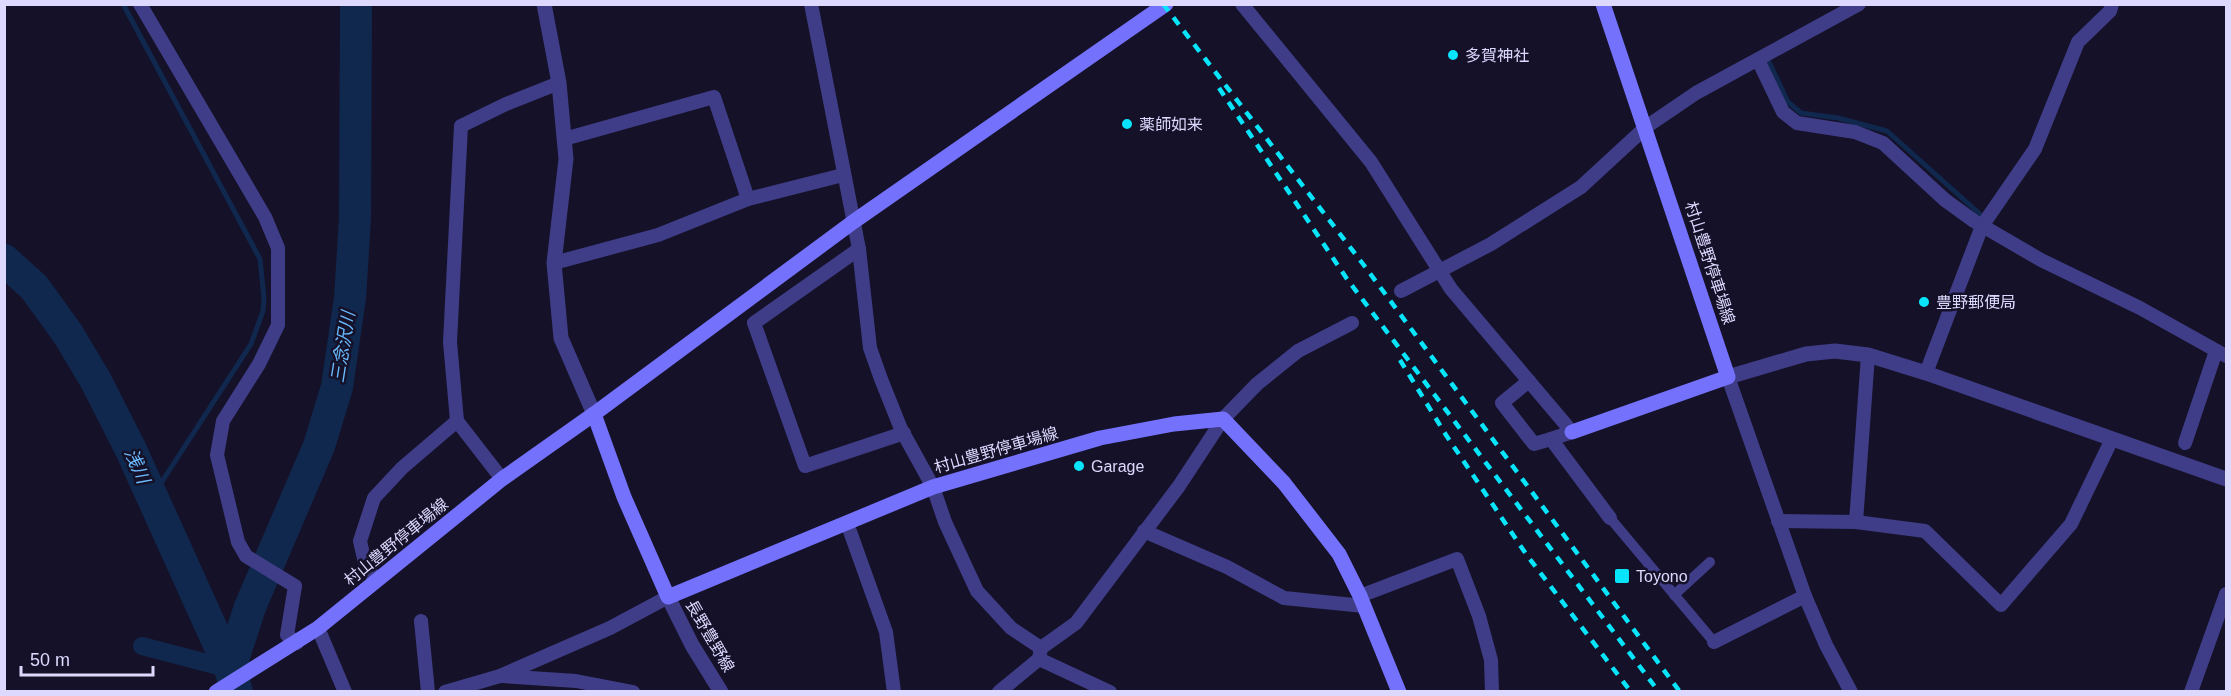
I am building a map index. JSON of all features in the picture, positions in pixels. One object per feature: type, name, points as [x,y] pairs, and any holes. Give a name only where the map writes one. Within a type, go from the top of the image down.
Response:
[{"type":"main road","name":"村山豊野停車場線","points":[[216,692],[318,628],[502,479],[594,414],[853,222],[1166,4]]},
{"type":"main road","name":"村山豊野停車場線","points":[[1603,4],[1728,377]]},
{"type":"main road","points":[[1572,432],[1728,377]]},
{"type":"main road","points":[[594,414],[624,497],[668,597]]},
{"type":"main road","name":"村山豊野停車場線","points":[[668,597],[933,487],[1100,438],[1174,424],[1223,419]]},
{"type":"main road","points":[[1223,419],[1284,483],[1339,554],[1362,601],[1399,692]]},
{"type":"street","points":[[140,4],[265,217],[278,248],[278,325],[259,364],[223,420],[217,455],[238,542],[246,556],[295,586],[286,635],[294,645]]},
{"type":"street","points":[[544,4],[560,83],[566,159],[555,263],[561,338],[594,414]]},
{"type":"street","points":[[811,4],[859,249],[870,348],[903,433],[933,487],[945,522],[977,591],[1011,628],[1040,654],[1110,692]]},
{"type":"street","points":[[1242,4],[1371,162],[1439,273],[1572,432],[1534,444],[1502,403],[1529,381]]},
{"type":"street","points":[[1401,291],[1491,244],[1581,187],[1646,127],[1696,93],[1859,4]]},
{"type":"street","points":[[1926,373],[1982,226],[2035,149],[2078,42],[2110,11],[2112,4]]},
{"type":"street","points":[[1758,60],[1783,112],[1797,123],[1855,132],[1883,143],[1945,200],[1982,226],[2041,260],[2140,308],[2221,354],[2184,443]]},
{"type":"street","points":[[502,479],[458,421],[450,342],[461,126],[506,104],[560,83]]},
{"type":"street","points":[[564,139],[714,97],[748,199]]},
{"type":"street","points":[[555,263],[658,235],[748,199],[843,175]]},
{"type":"street","points":[[859,249],[754,323],[805,466],[903,433]]},
{"type":"street","points":[[999,692],[1076,623],[1179,486],[1223,419],[1257,384],[1298,351],[1352,323]]},
{"type":"street","points":[[1851,692],[1804,596],[1728,377],[1806,354],[1835,351],[1868,355],[1926,373],[2226,479]]},
{"type":"street","points":[[1856,522],[1868,355]]},
{"type":"street","points":[[376,581],[365,563],[360,541],[374,498],[402,468],[458,421]]},
{"type":"street","points":[[1551,439],[1611,518],[1714,642],[1804,596]]},
{"type":"street","points":[[1778,521],[1856,522],[1925,531],[2001,605],[2071,524],[2112,439]]},
{"type":"street","points":[[847,523],[886,632],[894,692]]},
{"type":"street","points":[[1144,531],[1227,567],[1284,598],[1362,601],[1456,559],[1479,616],[1491,660],[1492,692]]},
{"type":"street","points":[[1674,595],[1710,562]]},
{"type":"street","points":[[2191,692],[2226,594]]},
{"type":"street","points":[[445,692],[500,676],[610,628],[668,597]]},
{"type":"street","name":"長野豊野線","points":[[668,597],[692,645],[721,692]]},
{"type":"street","points":[[421,621],[428,692]]},
{"type":"street","points":[[318,628],[345,692]]},
{"type":"street","points":[[500,676],[576,681],[633,692]]},
{"type":"waterway","points":[[123,4],[260,259],[264,298],[263,311],[251,344],[152,497]]},
{"type":"waterway","name":"三念沢川","points":[[230,669],[250,607],[319,446],[337,387],[350,298],[355,218],[356,4]]},
{"type":"waterway","points":[[1769,62],[1788,102],[1801,113],[1838,118],[1887,131],[1981,215]]},
{"type":"waterway","name":"浅川","points":[[4,260],[34,287],[68,334],[96,381],[131,450],[230,669],[237,692]]},
{"type":"waterway","points":[[142,646],[230,669]]},
{"type":"railway","points":[[1163,4],[1363,264],[1680,692]]},
{"type":"railway","points":[[1219,88],[1347,279],[1659,692]]},
{"type":"railway","points":[[1400,360],[1446,435],[1526,554],[1631,692]]},
{"type":"place","name":"多賀神社","points":[[1453,55]]},
{"type":"place","name":"薬師如来","points":[[1127,124]]},
{"type":"place","name":"豊野郵便局","points":[[1924,302]]},
{"type":"place","name":"Garage","points":[[1079,466]]},
{"type":"place","name":"Toyono","points":[[1622,576]]}]
